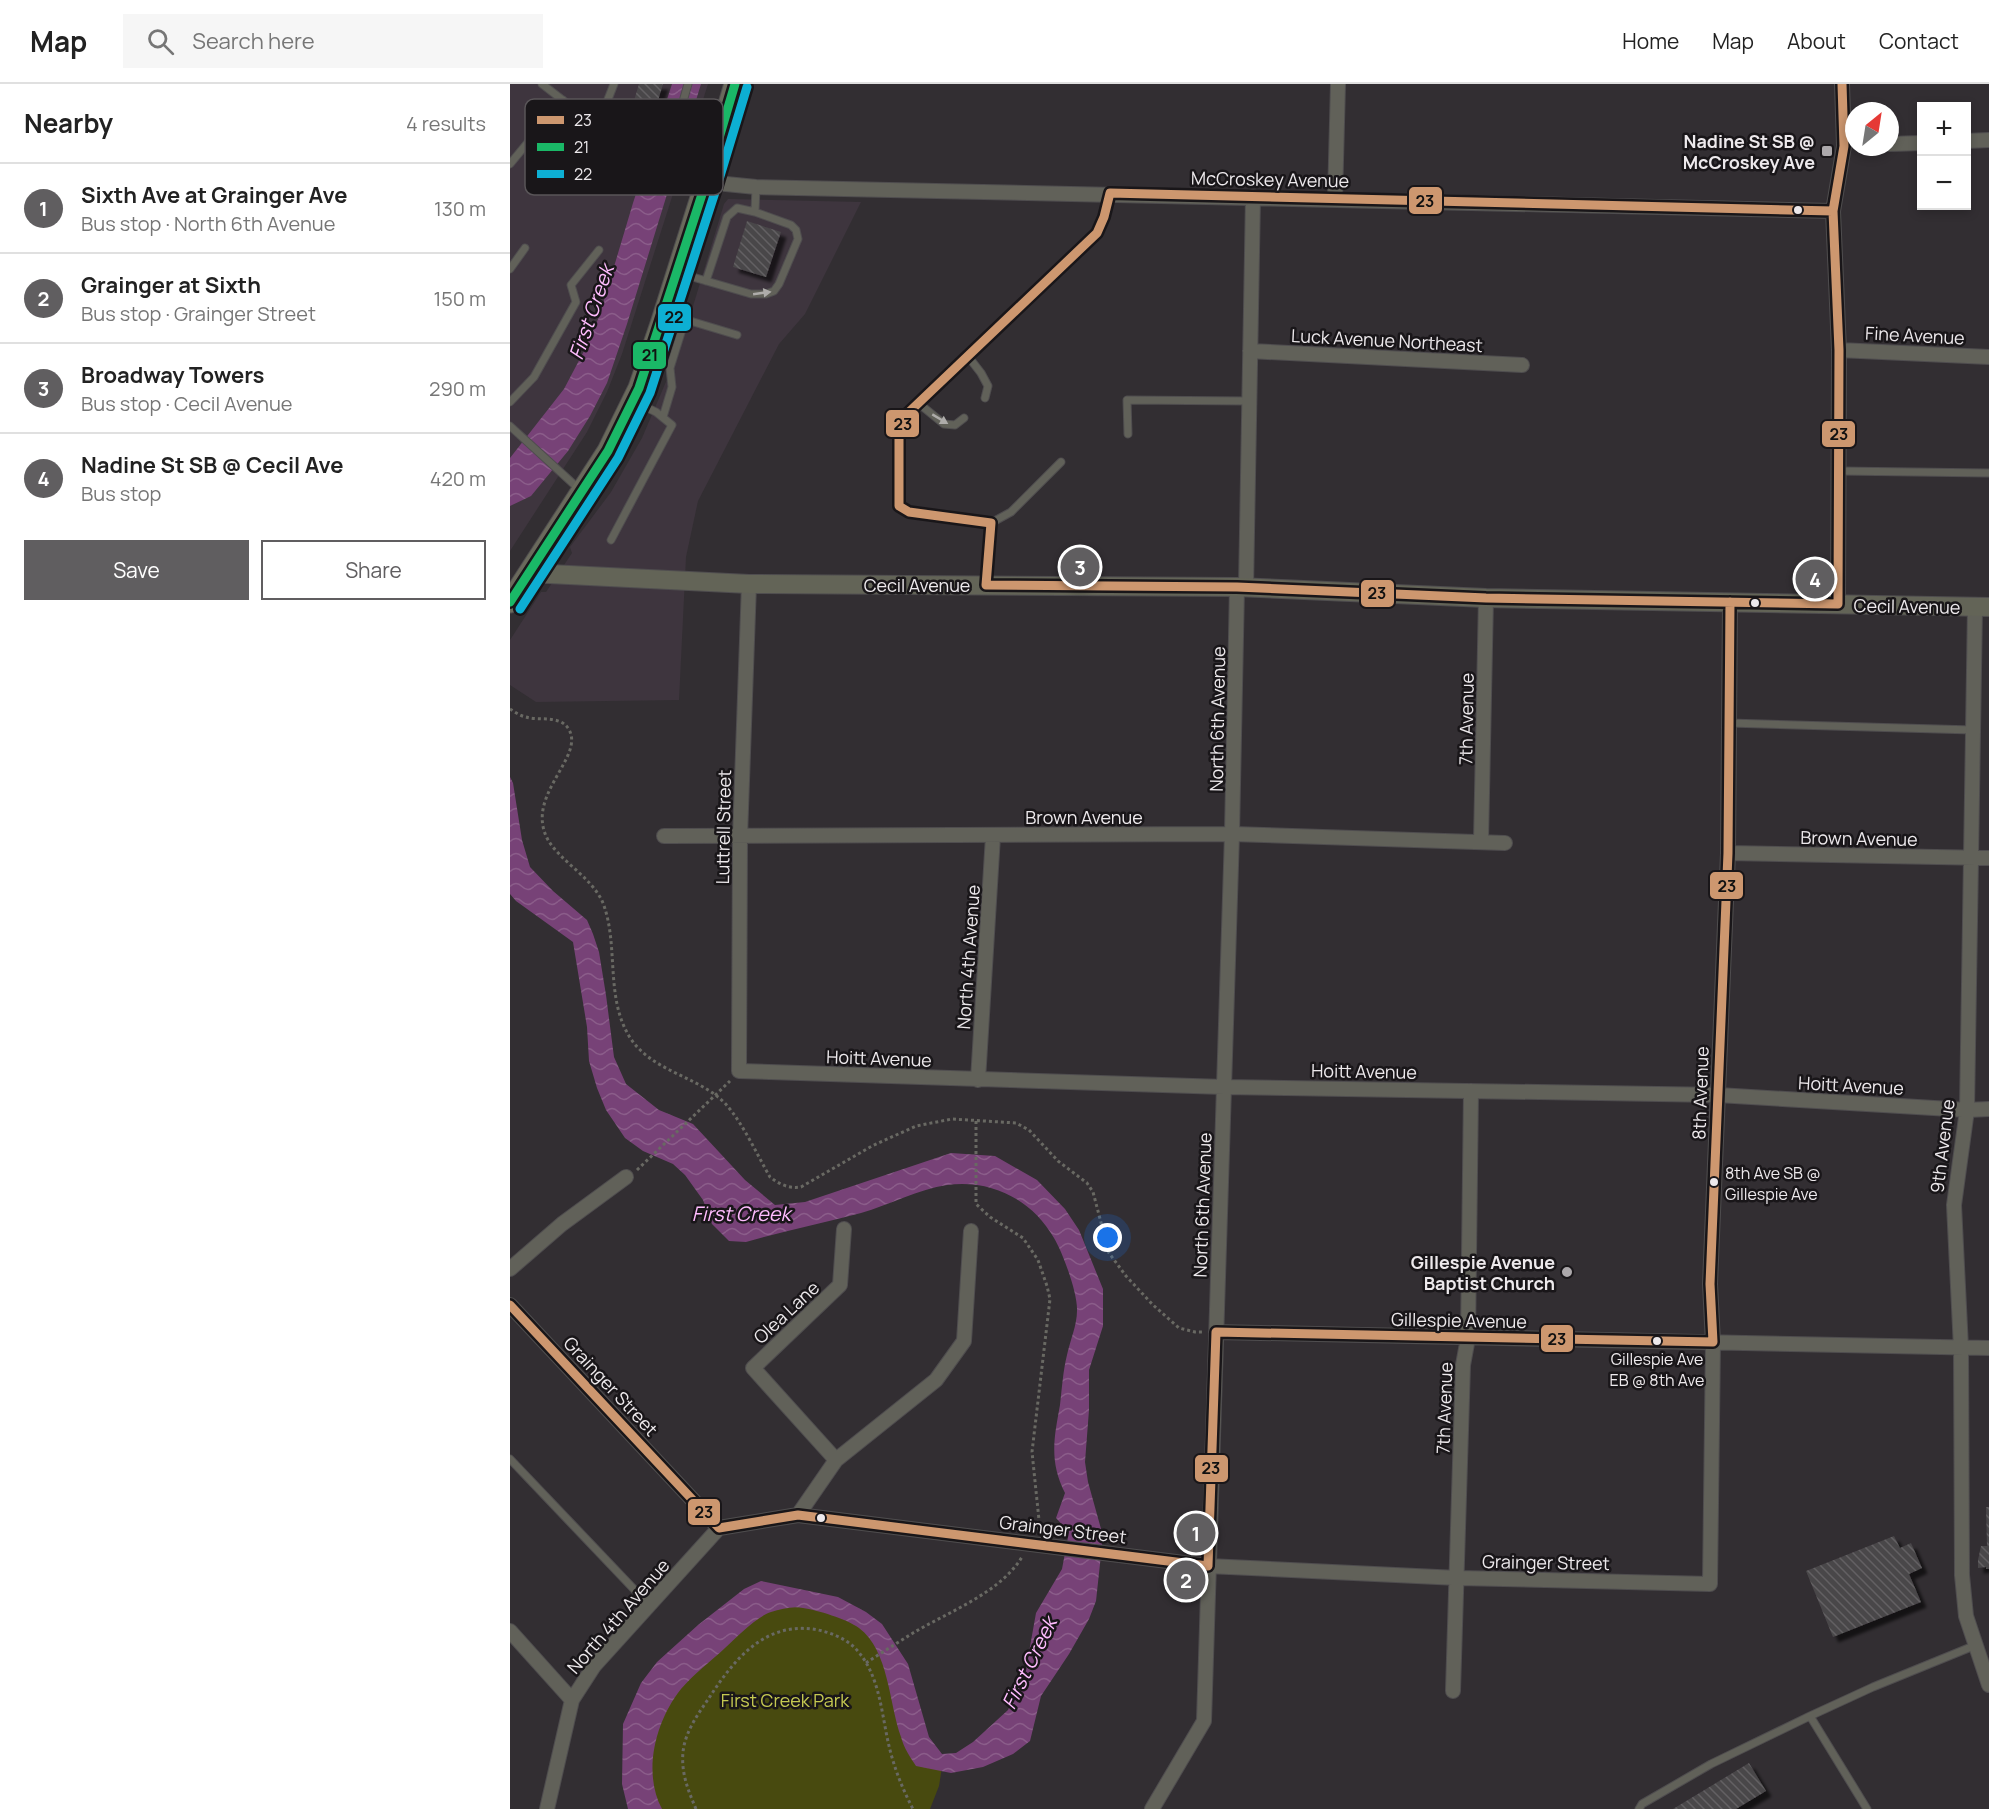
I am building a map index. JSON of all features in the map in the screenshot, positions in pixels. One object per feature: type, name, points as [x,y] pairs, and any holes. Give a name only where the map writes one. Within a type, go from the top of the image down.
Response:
[{"type":"main road","points":[[723,125],[735,84]]},
{"type":"main road","points":[[510,602],[608,451],[632,401],[665,313],[702,195]]},
{"type":"street","points":[[1335,199],[1338,84]]},
{"type":"street","points":[[1842,84],[1845,111]]},
{"type":"street","points":[[1971,141],[1989,140]]},
{"type":"street","points":[[1899,144],[1917,143]]},
{"type":"street","points":[[1838,604],[1839,350],[1833,211],[1847,156]]},
{"type":"street","name":"McCroskey Avenue","points":[[723,184],[756,187],[1833,211]]},
{"type":"street","name":"North 6th Avenue","points":[[1152,1809],[1204,1721],[1232,834],[1249,401],[1253,197]]},
{"type":"street","name":"Fine Avenue","points":[[1839,350],[1989,357]]},
{"type":"street","name":"Luck Avenue Northeast","points":[[1250,351],[1522,365]]},
{"type":"street","name":"Cecil Avenue","points":[[529,573],[749,584],[1242,587],[1486,598],[1982,607]]},
{"type":"street","name":"Luttrell Street","points":[[739,1071],[740,837],[749,584]]},
{"type":"street","name":"7th Avenue","points":[[1481,842],[1486,598]]},
{"type":"street","name":"8th Avenue","points":[[1710,1584],[1713,1342],[1710,1284],[1728,853],[1730,602]]},
{"type":"street","name":"9th Avenue","points":[[1982,607],[1972,730],[1967,1110],[1954,1205],[1961,1348],[1962,1575],[1966,1616],[1989,1685]]},
{"type":"street","name":"Brown Avenue","points":[[664,836],[1232,834],[1505,843]]},
{"type":"street","name":"North 4th Avenue","points":[[978,1080],[993,836]]},
{"type":"street","name":"Brown Avenue","points":[[1728,853],[1989,858]]},
{"type":"street","name":"Hoitt Avenue","points":[[739,1071],[1224,1087],[1718,1095],[1967,1110],[1989,1109]]},
{"type":"street","name":"7th Avenue","points":[[1453,1691],[1458,1578],[1462,1365],[1468,1338],[1471,1091]]},
{"type":"street","points":[[510,1269],[562,1224],[626,1177]]},
{"type":"street","name":"Olea Lane","points":[[836,1460],[753,1368],[840,1285],[844,1229]]},
{"type":"street","points":[[798,1515],[836,1460],[936,1380],[964,1341],[971,1231]]},
{"type":"street","name":"Grainger Street","points":[[510,1305],[720,1528],[798,1515],[1208,1566],[1458,1578],[1710,1584]]},
{"type":"street","name":"Gillespie Avenue","points":[[1216,1332],[1989,1347]]},
{"type":"street","name":"North 4th Avenue","points":[[547,1809],[572,1700],[594,1666],[720,1528]]},
{"type":"street","points":[[510,1631],[572,1700]]},
{"type":"lane","points":[[542,84],[562,99]]},
{"type":"lane","points":[[608,99],[614,84]]},
{"type":"lane","points":[[684,99],[688,84]]},
{"type":"lane","points":[[510,164],[525,146]]},
{"type":"lane","points":[[755,212],[756,187]]},
{"type":"lane","points":[[1061,462],[1011,512],[991,523],[909,512],[899,506],[899,432],[907,414],[1097,233],[1110,194]]},
{"type":"lane","points":[[677,272],[706,281],[751,294],[766,294],[774,291],[779,284],[798,239],[796,230],[791,225],[737,208],[727,217],[706,281]]},
{"type":"lane","points":[[510,269],[525,248]]},
{"type":"lane","points":[[510,402],[534,377],[576,302],[572,285],[598,250]]},
{"type":"lane","points":[[665,313],[737,335]]},
{"type":"lane","points":[[663,417],[672,387],[670,368],[685,320]]},
{"type":"lane","points":[[967,355],[988,386],[985,398]]},
{"type":"lane","points":[[1128,434],[1127,400],[1249,401]]},
{"type":"lane","points":[[611,540],[672,424],[656,412],[632,401]]},
{"type":"lane","points":[[917,402],[944,424],[955,425],[964,418]]},
{"type":"lane","points":[[510,426],[582,492]]},
{"type":"lane","points":[[1839,471],[1989,473]]},
{"type":"lane","points":[[986,585],[991,523]]},
{"type":"lane","points":[[1729,723],[1972,730]]},
{"type":"lane","points":[[510,1459],[649,1605]]},
{"type":"lane","points":[[1639,1809],[1642,1804],[1711,1764],[1874,1687],[1976,1645]]},
{"type":"lane","points":[[1810,1716],[1867,1809]]},
{"type":"path","points":[[640,1167],[739,1071]]},
{"type":"path","points":[[866,1663],[976,1598],[1001,1580],[1014,1568],[1037,1531],[1032,1452],[1050,1299],[1031,1248],[1023,1238],[975,1204],[976,1121]]},
{"type":"path","points":[[696,1809],[683,1775],[683,1749],[702,1708],[722,1679],[752,1647],[777,1631],[792,1628],[818,1630],[844,1641],[854,1648],[866,1663],[878,1691],[896,1771],[913,1809]]},
{"type":"shaded area","points":[[510,84],[708,84],[703,99],[525,99],[525,195],[673,195],[622,354],[607,392],[587,432],[510,551]]},
{"type":"shaded area","points":[[728,199],[861,202],[805,314],[779,344],[698,501],[686,557],[679,700],[536,702],[510,685],[510,640],[541,592],[546,592],[572,553],[570,547],[611,492],[642,438],[680,349],[724,204]]},
{"type":"green space","name":"First Creek Park","points":[[745,1596],[852,1608],[917,1713],[942,1767],[939,1786],[930,1809],[630,1809],[624,1764]]},
{"type":"water","name":"First Creek","points":[[672,84],[701,84],[696,99],[667,99]]},
{"type":"water","name":"First Creek","points":[[636,195],[667,195],[607,383],[568,451],[531,496],[510,506],[510,458],[564,389],[584,351],[599,317]]},
{"type":"water","name":"First Creek","points":[[510,777],[513,783],[522,840],[530,867],[553,891],[587,920],[593,934],[599,952],[614,1057],[626,1084],[659,1110],[693,1124],[745,1180],[775,1205],[805,1202],[951,1153],[995,1156],[1037,1180],[1065,1209],[1079,1230],[1103,1289],[1103,1326],[1089,1370],[1085,1462],[1088,1482],[1103,1536],[1096,1601],[1089,1619],[1069,1654],[1041,1696],[1030,1741],[1013,1754],[983,1767],[951,1773],[916,1766],[902,1741],[887,1678],[877,1650],[869,1638],[859,1628],[832,1615],[803,1608],[787,1608],[771,1612],[753,1623],[681,1689],[665,1716],[655,1747],[653,1779],[662,1809],[628,1809],[622,1784],[623,1724],[641,1683],[657,1662],[698,1625],[744,1589],[761,1581],[838,1597],[866,1612],[882,1624],[908,1664],[929,1737],[942,1754],[956,1753],[973,1742],[1008,1710],[1026,1669],[1036,1613],[1062,1569],[1069,1532],[1056,1518],[1065,1493],[1057,1470],[1054,1449],[1064,1367],[1076,1322],[1077,1304],[1073,1284],[1058,1245],[1045,1225],[1022,1203],[1009,1195],[980,1185],[936,1187],[861,1213],[746,1242],[729,1241],[712,1224],[703,1200],[685,1175],[673,1164],[643,1151],[625,1138],[606,1110],[589,1061],[587,1027],[573,942],[516,901],[510,894]]},
{"type":"building","points":[[639,84],[663,84],[658,99],[634,99]]},
{"type":"building","points":[[747,221],[781,232],[766,277],[733,267]]},
{"type":"building","points":[[1986,1507],[1989,1507],[1989,1569],[1978,1568],[1981,1546],[1987,1546]]},
{"type":"building","points":[[1894,1536],[1900,1548],[1911,1543],[1922,1568],[1909,1574],[1921,1602],[1833,1637],[1806,1571]]},
{"type":"building","points":[[1749,1763],[1766,1791],[1736,1809],[1673,1809]]},
{"type":"transit line","name":"21","points":[[723,125],[735,84]]},
{"type":"transit line","name":"23","points":[[1833,211],[1844,146],[1842,84]]},
{"type":"transit line","name":"22","points":[[723,166],[747,87]]},
{"type":"transit line","name":"23","points":[[1110,193],[1833,211],[1839,350],[1838,604],[1486,598],[1237,587],[986,585],[991,523],[909,512],[899,506],[899,432],[907,414],[1097,233],[1110,193]]},
{"type":"transit line","name":"21","points":[[510,602],[608,451],[639,388],[702,195]]},
{"type":"transit line","name":"22","points":[[520,609],[618,458],[650,393],[714,195]]},
{"type":"transit line","name":"23","points":[[510,1305],[719,1528],[798,1515],[1208,1566],[1216,1332],[1713,1342],[1710,1284],[1728,853],[1730,602]]},
{"type":"place","name":"Nadine St SB @ McCroskey Ave","points":[[1827,151]]},
{"type":"place","name":"Broadway Towers","points":[[1080,567]]},
{"type":"place","name":"Nadine St SB @ Cecil Ave","points":[[1815,579]]},
{"type":"place","name":"8th Ave SB @ Gillespie Ave","points":[[1714,1182]]},
{"type":"place","name":"Gillespie Avenue Baptist Church","points":[[1567,1272]]},
{"type":"place","name":"Gillespie Ave EB @ 8th Ave","points":[[1657,1341]]},
{"type":"place","name":"Sixth Ave at Grainger Ave","points":[[1196,1533]]},
{"type":"place","name":"Grainger at Sixth","points":[[1186,1580]]}]
